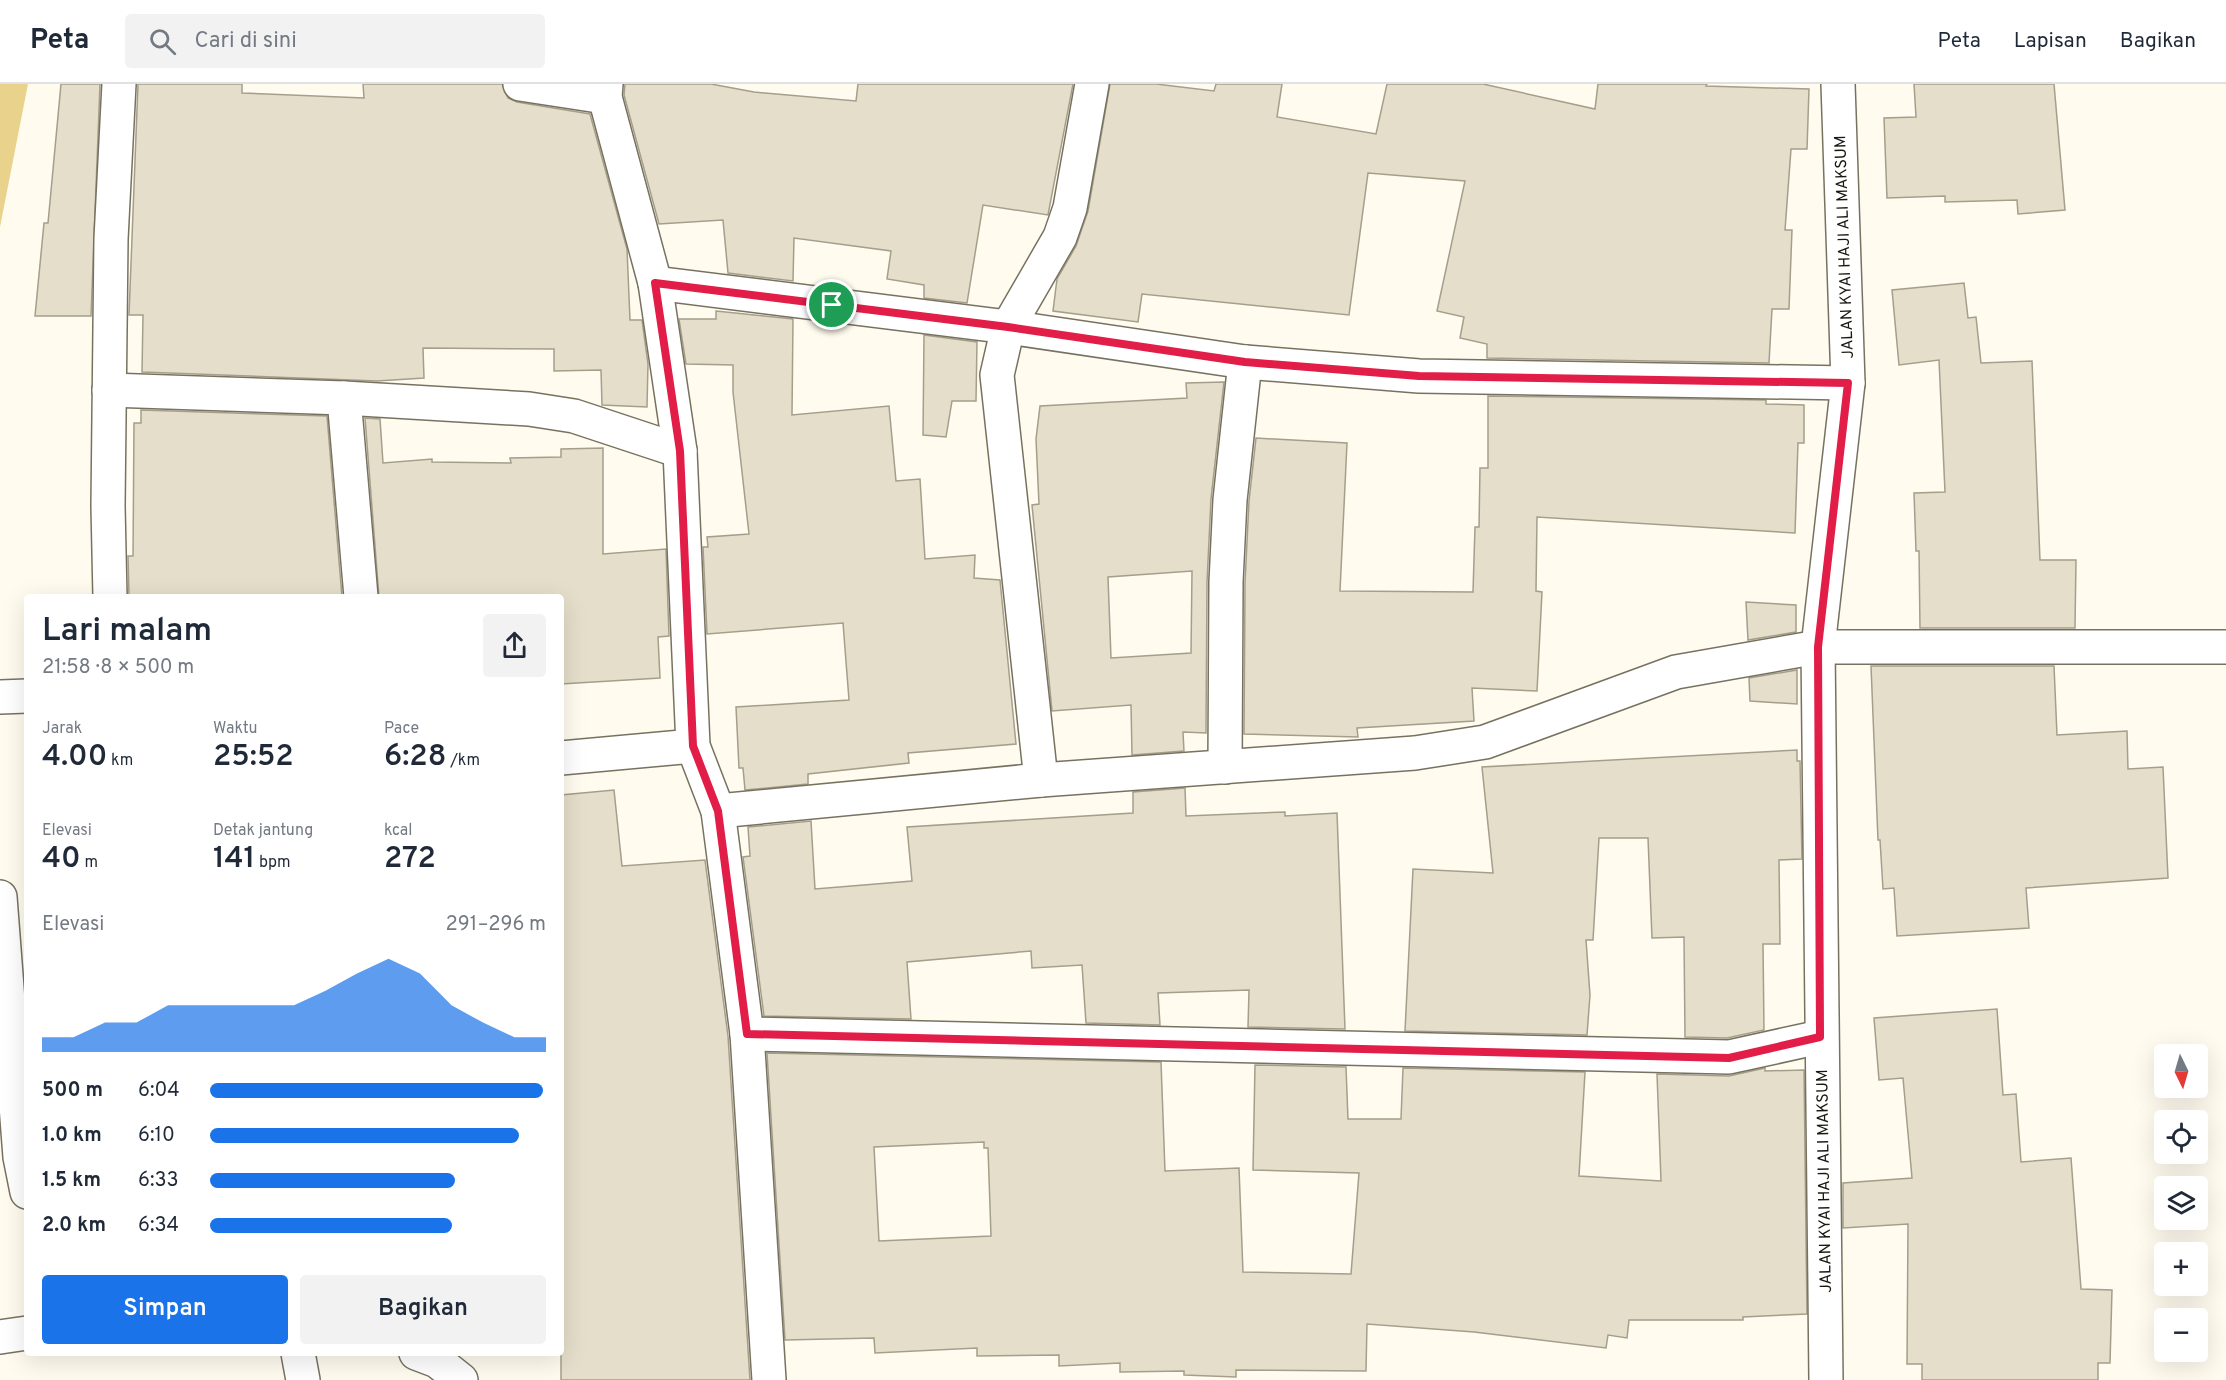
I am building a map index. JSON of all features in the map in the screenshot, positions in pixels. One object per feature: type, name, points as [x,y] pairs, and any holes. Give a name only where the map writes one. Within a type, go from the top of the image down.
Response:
[{"type":"street","points":[[110,594],[111,228],[119,84]]},
{"type":"street","points":[[520,84],[606,91],[655,283],[680,451],[693,746],[718,811],[747,1034],[768,1380]]},
{"type":"street","points":[[1041,780],[997,375],[1008,327],[1060,237],[1070,208],[1092,84]]},
{"type":"street","name":"JALAN KYAI HAJI ALI MAKSUM","points":[[1826,1380],[1820,1037],[1818,647],[1848,383],[1838,84]]},
{"type":"street","points":[[655,283],[1008,327],[1245,362],[1419,376],[1848,383]]},
{"type":"street","points":[[1225,767],[1226,582],[1230,500],[1245,362]]},
{"type":"street","points":[[109,390],[344,398],[529,409],[574,416],[680,451]]},
{"type":"street","points":[[344,398],[361,594]]},
{"type":"street","points":[[718,811],[1041,780],[1415,753],[1485,742],[1676,672],[1818,647],[2226,647]]},
{"type":"street","points":[[0,697],[24,696]]},
{"type":"street","points":[[564,758],[693,746]]},
{"type":"street","points":[[0,897],[20,1157],[24,1177]]},
{"type":"street","points":[[747,1034],[1729,1058],[1820,1037]]},
{"type":"street","points":[[0,1337],[24,1333]]},
{"type":"street","points":[[299,1356],[303,1380]]},
{"type":"street","points":[[426,1356],[437,1360],[461,1380]]},
{"type":"shaded area","points":[[0,84],[28,84],[0,227]]},
{"type":"building","points":[[61,84],[100,84],[91,316],[35,316],[44,223],[48,223]]},
{"type":"building","points":[[138,84],[242,84],[242,93],[364,98],[363,84],[502,84],[508,98],[517,102],[590,114],[627,249],[630,320],[642,320],[648,364],[647,407],[602,405],[601,370],[554,371],[554,349],[423,348],[424,378],[377,381],[142,372],[143,315],[129,315]]},
{"type":"building","points":[[625,84],[711,84],[754,92],[856,101],[858,84],[1073,84],[1048,215],[983,205],[967,303],[924,298],[924,285],[887,279],[891,251],[794,238],[793,281],[728,273],[723,220],[659,224],[624,95]]},
{"type":"building","points":[[1110,84],[1156,84],[1214,91],[1216,84],[1282,84],[1277,117],[1376,134],[1387,84],[1483,84],[1595,109],[1598,84],[1707,84],[1706,86],[1809,89],[1807,149],[1791,149],[1785,230],[1792,230],[1789,309],[1772,309],[1769,363],[1487,358],[1487,344],[1460,338],[1464,317],[1437,311],[1465,181],[1368,173],[1349,315],[1142,294],[1138,322],[1053,311],[1057,279],[1076,246],[1088,211]]},
{"type":"building","points":[[1914,84],[2054,84],[2065,210],[2018,214],[2017,200],[1945,202],[1945,196],[1887,198],[1884,118],[1916,117]]},
{"type":"building","points":[[1964,283],[1968,318],[1976,317],[1981,363],[2032,361],[2040,560],[2076,560],[2075,628],[1920,628],[1919,551],[1916,551],[1914,493],[1945,492],[1939,360],[1899,365],[1892,290]]},
{"type":"building","points":[[716,311],[793,319],[792,415],[889,406],[896,481],[920,479],[925,559],[975,555],[974,578],[1000,580],[1016,744],[908,753],[909,763],[808,774],[808,784],[745,790],[743,768],[739,768],[736,707],[849,700],[843,623],[707,634],[703,547],[708,547],[707,537],[749,534],[733,392],[733,365],[686,364],[679,319],[716,319]]},
{"type":"building","points":[[924,335],[977,342],[976,401],[952,401],[946,437],[923,435]]},
{"type":"building","points":[[1224,382],[1211,499],[1207,582],[1206,733],[1183,732],[1184,751],[1132,755],[1131,705],[1052,711],[1032,505],[1039,504],[1036,439],[1040,406],[1187,398],[1186,383]],"holes":[[[1192,571],[1191,653],[1111,658],[1108,577]]]},
{"type":"building","points":[[1488,396],[1766,400],[1766,404],[1804,405],[1804,443],[1798,443],[1795,533],[1537,517],[1536,591],[1542,592],[1537,691],[1472,688],[1474,721],[1357,728],[1358,737],[1244,734],[1245,583],[1249,501],[1256,438],[1347,443],[1340,591],[1473,592],[1475,527],[1479,527],[1480,468],[1488,468]]},
{"type":"building","points":[[141,410],[327,416],[342,594],[129,594],[128,556],[133,556],[134,423],[141,423]]},
{"type":"building","points":[[365,418],[380,419],[383,463],[432,459],[432,462],[511,463],[510,458],[561,457],[561,449],[603,448],[603,554],[666,549],[669,636],[658,637],[660,678],[564,684],[564,594],[379,594]]},
{"type":"building","points":[[1746,602],[1796,605],[1796,632],[1748,640]]},
{"type":"building","points":[[1871,666],[2054,666],[2057,735],[2127,731],[2128,769],[2163,767],[2168,878],[2026,888],[2029,928],[1897,936],[1894,888],[1883,889],[1880,840],[1878,840]]},
{"type":"building","points":[[1797,670],[1797,704],[1750,701],[1749,678]]},
{"type":"building","points":[[1797,750],[1797,761],[1800,761],[1802,859],[1779,860],[1780,944],[1763,944],[1764,1030],[1727,1038],[1685,1037],[1684,937],[1652,938],[1648,838],[1599,838],[1593,940],[1586,940],[1590,995],[1587,1035],[1405,1031],[1413,869],[1493,873],[1482,767]]},
{"type":"building","points":[[1185,788],[1186,816],[1285,812],[1285,816],[1337,813],[1345,1029],[1248,1027],[1249,990],[1158,993],[1160,1025],[1086,1023],[1082,965],[1032,968],[1031,951],[907,962],[911,1019],[764,1016],[743,857],[750,856],[748,827],[811,821],[815,889],[912,881],[907,827],[1133,813],[1133,792]]},
{"type":"building","points":[[614,790],[622,866],[705,860],[728,1036],[750,1380],[561,1380],[561,1356],[564,1356],[564,795]]},
{"type":"building","points":[[1997,1009],[2003,1095],[2016,1094],[2021,1162],[2071,1158],[2081,1289],[2112,1290],[2110,1363],[2098,1363],[2098,1380],[1922,1380],[1922,1364],[1907,1364],[1908,1224],[1843,1228],[1843,1183],[1912,1178],[1903,1078],[1879,1080],[1874,1018]]},
{"type":"building","points":[[767,1053],[1161,1062],[1165,1171],[1239,1168],[1243,1272],[1351,1274],[1359,1173],[1253,1170],[1255,1065],[1346,1067],[1348,1119],[1401,1119],[1403,1068],[1585,1072],[1579,1176],[1661,1181],[1657,1074],[1729,1076],[1765,1068],[1765,1071],[1804,1070],[1807,1314],[1743,1317],[1743,1320],[1629,1320],[1627,1338],[1608,1335],[1606,1348],[1474,1332],[1367,1324],[1366,1371],[1236,1370],[1236,1377],[1184,1375],[1184,1371],[1120,1372],[1120,1363],[1059,1366],[1059,1355],[977,1356],[977,1348],[875,1353],[874,1338],[785,1340]],"holes":[[[984,1142],[984,1148],[988,1148],[991,1236],[879,1241],[874,1147]]]},
{"type":"route","points":[[655,283],[832,305],[1008,327],[1245,362],[1419,376],[1848,383],[1818,647],[1820,1037],[1729,1058],[747,1034],[718,811],[693,746],[680,451],[655,283]]}]
